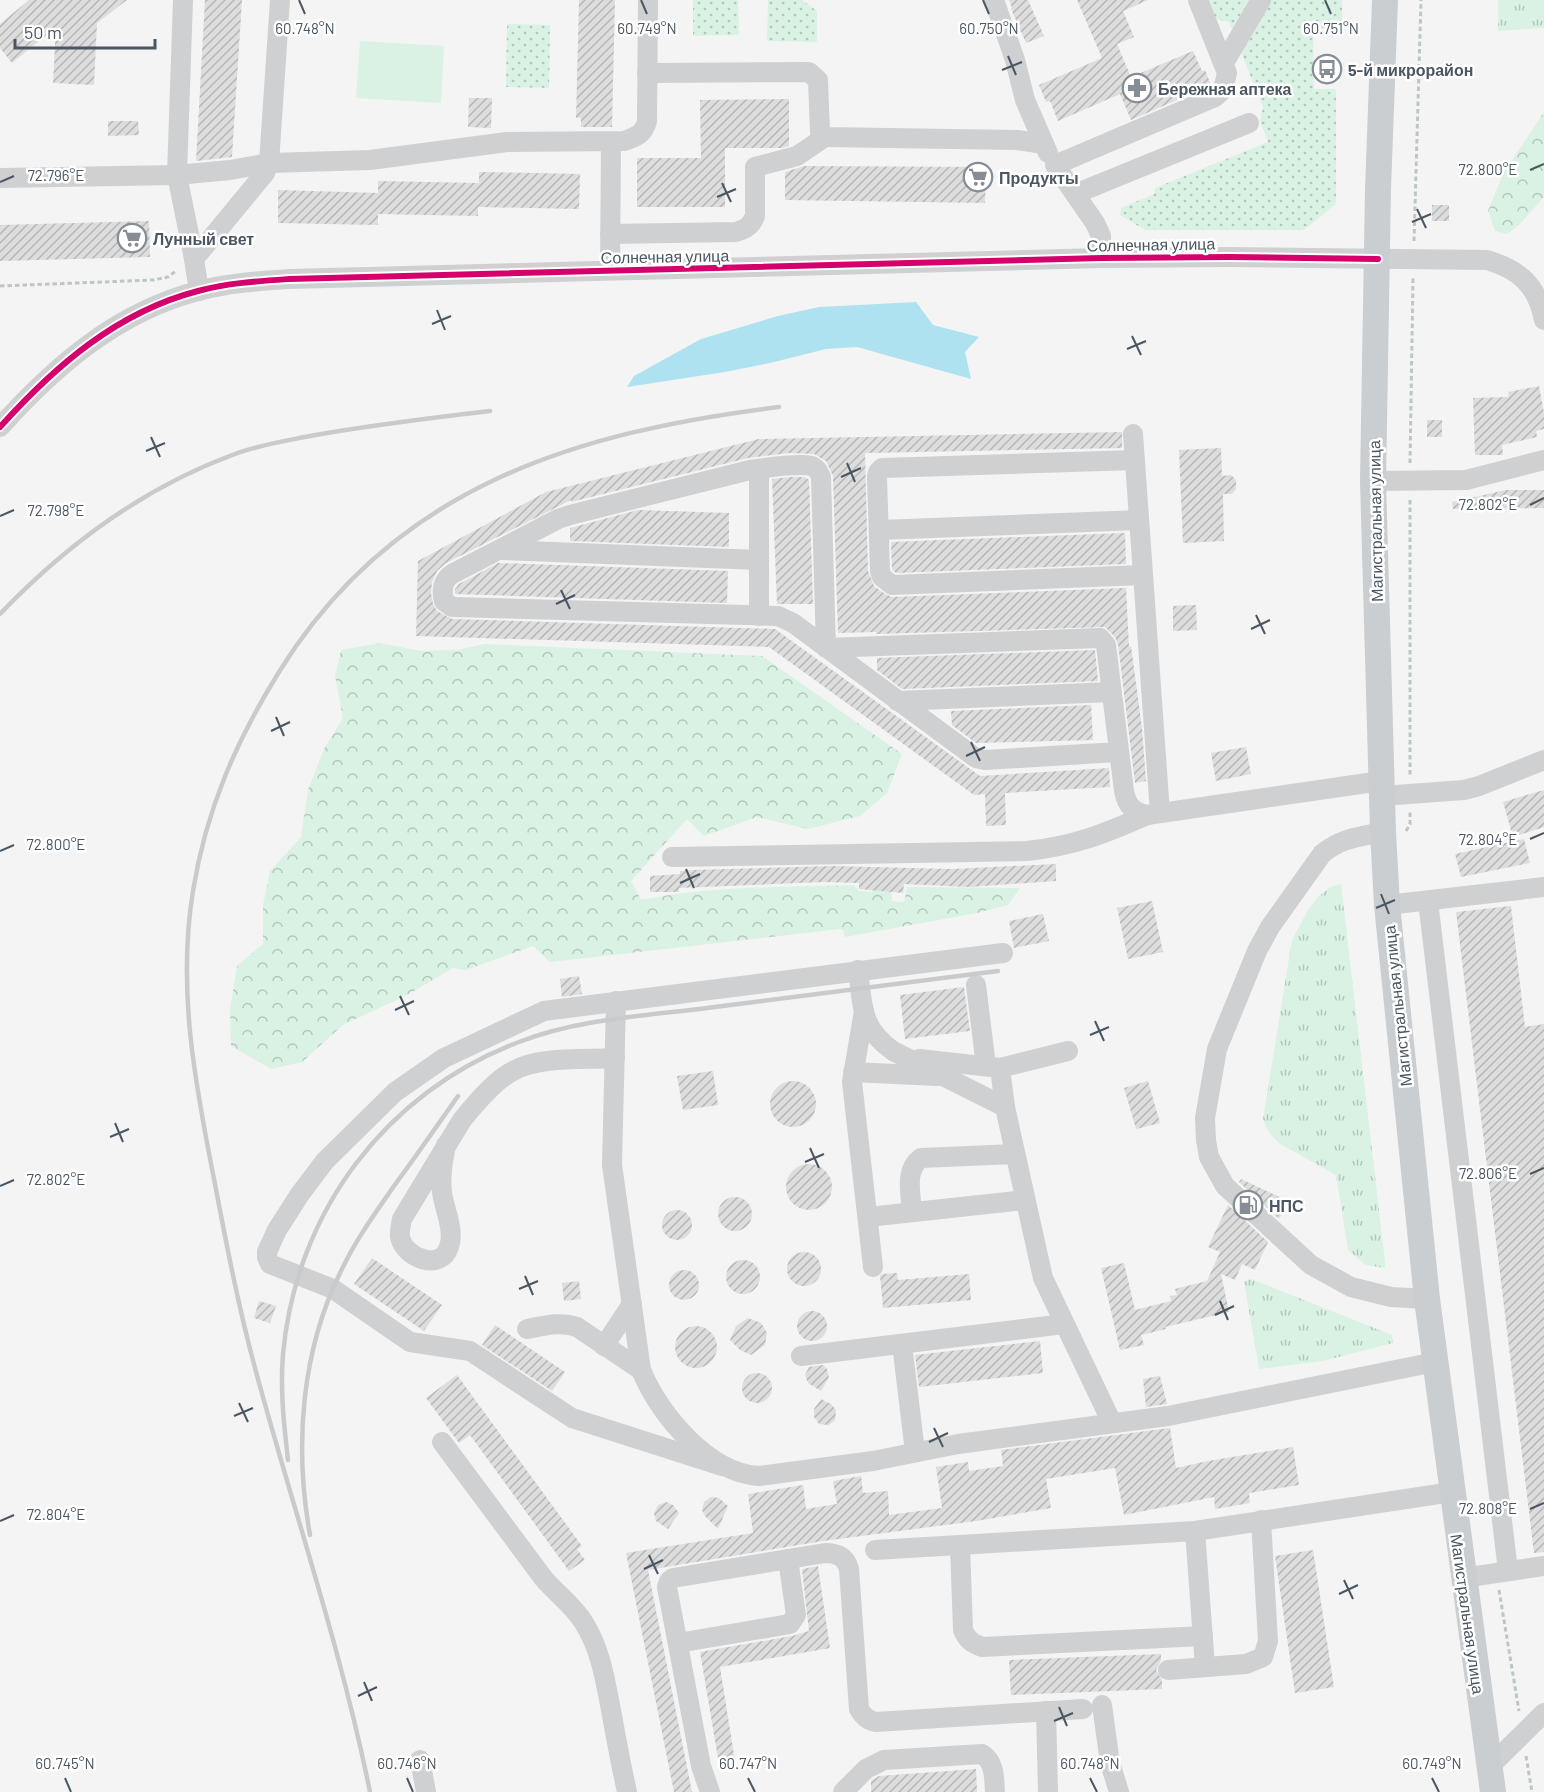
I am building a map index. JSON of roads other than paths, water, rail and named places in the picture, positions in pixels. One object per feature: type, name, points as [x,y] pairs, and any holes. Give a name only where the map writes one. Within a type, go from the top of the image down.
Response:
[{"type":"main road","name":"Магистральная улица","points":[[1385,0],[1373,481],[1381,789],[1387,905],[1427,1299],[1491,1780]]},
{"type":"street","points":[[183,0],[177,175],[199,291]]},
{"type":"street","points":[[194,259],[265,173],[269,163],[280,0]]},
{"type":"street","points":[[0,178],[177,175],[230,170],[269,163],[370,160],[507,142],[611,143],[634,138],[645,127],[648,0]]},
{"type":"street","points":[[994,0],[1015,60],[1025,100],[1055,165],[1095,223],[1101,236],[1101,258]]},
{"type":"street","points":[[1055,165],[1215,97],[1223,90],[1227,82],[1224,63],[1198,0]]},
{"type":"street","points":[[1224,63],[1261,0]]},
{"type":"street","points":[[647,74],[809,72],[818,80],[820,132],[825,137]]},
{"type":"street","points":[[1075,194],[1249,123]]},
{"type":"street","points":[[610,234],[736,232],[746,229],[752,224],[755,216],[754,167],[797,156],[825,137],[1017,140],[1044,144]]},
{"type":"street","points":[[610,270],[611,143]]},
{"type":"street","name":"Солнечная улица","points":[[0,427],[19,406],[90,342],[123,321],[154,306],[199,291],[252,282],[289,279],[1101,258],[1487,260],[1508,267],[1522,277],[1535,292],[1544,320]]},
{"type":"street","points":[[1133,434],[1143,575],[1154,814]]},
{"type":"street","points":[[1135,460],[888,466],[882,468],[876,477],[882,577],[892,585],[1143,575]]},
{"type":"street","points":[[1373,481],[1466,480],[1544,460]]},
{"type":"street","points":[[826,648],[821,477],[819,471],[811,466],[759,469],[570,514],[448,577],[443,585],[446,603],[452,607],[778,616],[793,623],[826,648],[897,701],[969,754],[985,760],[1118,752]]},
{"type":"street","points":[[759,469],[759,616]]},
{"type":"street","points":[[879,530],[1139,520]]},
{"type":"street","points":[[499,550],[759,560]]},
{"type":"street","points":[[793,623],[825,622]]},
{"type":"street","points":[[826,648],[1100,638],[1106,645],[1126,801],[1137,813],[1154,814],[1381,789],[1464,790],[1544,760]]},
{"type":"street","points":[[860,646],[861,674]]},
{"type":"street","points":[[897,701],[1111,692]]},
{"type":"street","points":[[939,699],[940,733]]},
{"type":"street","points":[[672,857],[1027,851],[1077,843],[1154,814]]},
{"type":"street","points":[[1383,832],[1344,840],[1322,854],[1270,927],[1257,951],[1217,1049],[1205,1118],[1206,1140],[1209,1157],[1225,1186],[1311,1265],[1351,1287],[1391,1298],[1427,1299]]},
{"type":"street","points":[[1387,905],[1544,888]]},
{"type":"street","points":[[1428,901],[1508,1571]]},
{"type":"street","points":[[1003,953],[544,1011],[444,1058],[402,1087],[325,1161],[276,1230],[267,1257],[270,1264],[333,1289],[410,1342],[470,1352],[572,1418],[745,1475],[759,1476],[873,1461],[915,1452],[1168,1416],[1435,1362]]},
{"type":"street","points":[[858,970],[864,1011],[873,1034],[893,1051],[1005,1107]]},
{"type":"street","points":[[976,985],[1043,1278],[1112,1423]]},
{"type":"street","points":[[616,1001],[612,1165],[641,1370],[665,1412],[698,1447],[722,1466]]},
{"type":"street","points":[[864,1011],[852,1082],[873,1267]]},
{"type":"street","points":[[907,1058],[993,1067],[1068,1051]]},
{"type":"street","points":[[446,1145],[441,1170],[441,1188],[451,1239],[443,1257],[427,1261],[411,1254],[403,1246],[400,1238],[402,1219],[446,1145],[467,1114],[512,1071],[542,1062],[615,1058]]},
{"type":"street","points":[[853,1072],[945,1077]]},
{"type":"street","points":[[912,1212],[910,1173],[915,1162],[921,1158],[1015,1154]]},
{"type":"street","points":[[868,1217],[1025,1200]]},
{"type":"street","points":[[604,1346],[632,1304]]},
{"type":"street","points":[[526,1329],[557,1323],[577,1327],[641,1370]]},
{"type":"street","points":[[801,1356],[1064,1324]]},
{"type":"street","points":[[902,1344],[915,1452]]},
{"type":"street","points":[[442,1442],[544,1579],[559,1596],[572,1606],[593,1638],[602,1664],[627,1792]]},
{"type":"street","points":[[875,1550],[1195,1531],[1452,1492]]},
{"type":"street","points":[[1168,1670],[1255,1662],[1263,1657],[1268,1641],[1261,1520]]},
{"type":"street","points":[[1195,1531],[1205,1667]]},
{"type":"street","points":[[960,1546],[963,1630],[972,1643],[982,1647],[1203,1636]]},
{"type":"street","points":[[710,1792],[702,1766],[667,1587],[669,1581],[673,1578],[832,1553],[844,1558],[847,1563],[859,1709],[862,1716],[876,1722],[1092,1707],[1119,1792]]},
{"type":"street","points":[[678,1643],[790,1624],[796,1615],[788,1559]]},
{"type":"street","points":[[1463,1578],[1544,1566]]},
{"type":"street","points":[[1046,1711],[1048,1792]]},
{"type":"street","points":[[1491,1780],[1544,1713]]},
{"type":"street","points":[[843,1792],[866,1769],[884,1760],[982,1754],[991,1764],[995,1792]]},
{"type":"street","points":[[420,1760],[426,1792]]},
{"type":"water","points":[[916,302],[933,325],[979,337],[965,352],[971,379],[857,347],[826,349],[725,372],[627,387],[634,376],[701,339],[778,316],[819,307]]},
{"type":"railway","points":[[370,1792],[331,1632],[249,1344],[200,1107],[190,1035],[187,963],[193,891],[206,832],[236,750],[279,672],[325,609],[377,556],[434,513],[495,480],[561,453],[631,433],[704,418],[779,407]]},
{"type":"railway","points":[[0,614],[52,565],[108,520],[170,483],[202,468],[244,451],[291,440],[378,425],[490,411]]},
{"type":"railway","points":[[288,1460],[282,1394],[283,1354],[291,1302],[307,1252],[328,1206],[356,1164],[389,1125],[428,1092],[471,1064],[519,1042],[541,1034],[588,1023],[998,971]]},
{"type":"railway","points":[[310,1535],[302,1467],[302,1433],[310,1364],[329,1298],[343,1267],[367,1225],[458,1096]]},
{"type":"place","name":"5-й микрорайон","points":[[1327,69]]},
{"type":"place","name":"Бережная аптека","points":[[1137,88]]},
{"type":"place","name":"Продукты","points":[[978,177]]},
{"type":"place","name":"Лунный свет","points":[[132,238]]},
{"type":"place","name":"НПС","points":[[1248,1205]]}]
